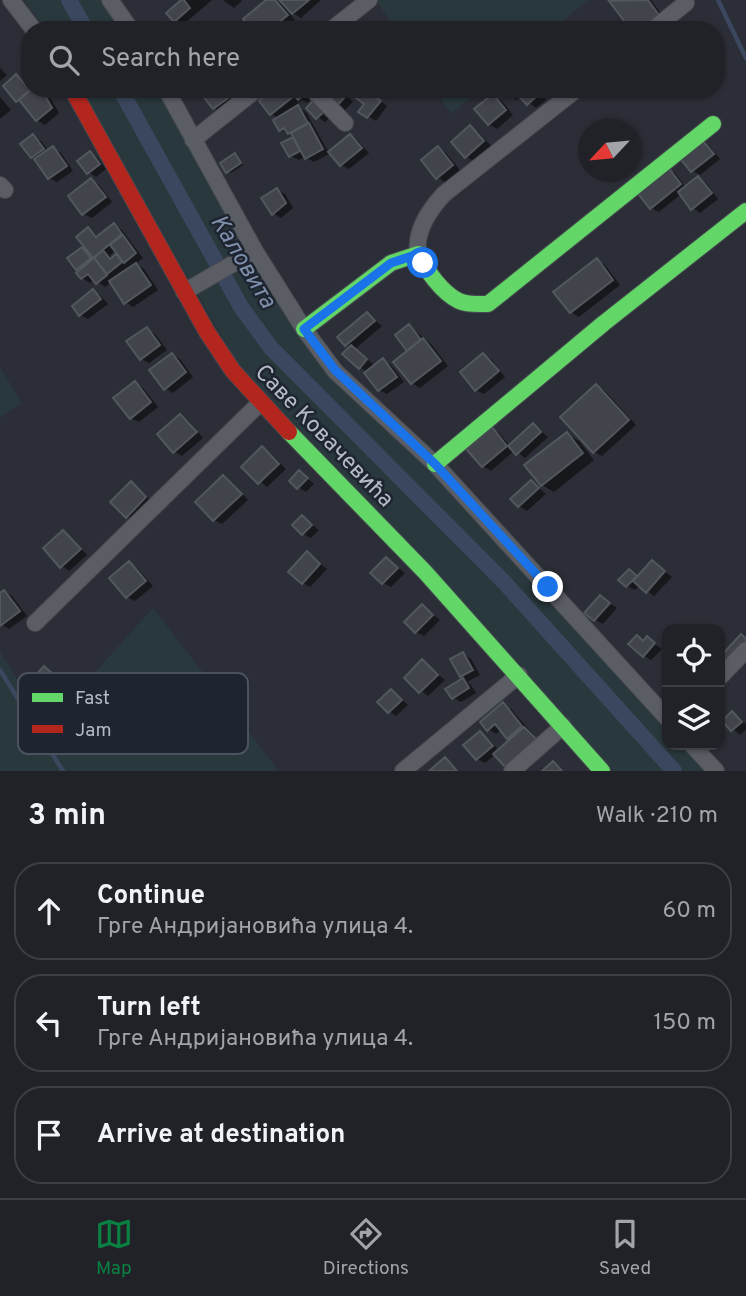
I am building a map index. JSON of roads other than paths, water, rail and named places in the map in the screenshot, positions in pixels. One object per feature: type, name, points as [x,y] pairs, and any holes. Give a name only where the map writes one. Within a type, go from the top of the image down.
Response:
[{"type":"street","points":[[11,0],[27,21]]},
{"type":"street","points":[[110,0],[125,21]]},
{"type":"street","points":[[338,21],[351,5],[369,0]]},
{"type":"street","points":[[663,21],[686,3]]},
{"type":"street","name":"Саве Ковачевића","points":[[77,98],[190,289],[233,371],[260,403],[409,555],[602,771]]},
{"type":"street","points":[[171,98],[254,251],[304,329],[335,370],[435,464],[662,713]]},
{"type":"street","points":[[194,140],[246,98]]},
{"type":"street","points":[[321,98],[345,123]]},
{"type":"street","points":[[566,98],[444,194],[431,209],[420,229],[416,243],[423,263],[455,298],[462,302],[488,304],[713,124]]},
{"type":"street","points":[[435,464],[604,323],[746,211]]},
{"type":"street","points":[[190,289],[254,251]]},
{"type":"street","points":[[304,329],[391,263],[418,254]]},
{"type":"street","points":[[35,623],[260,403]]},
{"type":"street","points":[[725,672],[746,650]]},
{"type":"street","points":[[403,771],[519,675]]},
{"type":"street","points":[[512,771],[563,726]]},
{"type":"street","points":[[697,750],[716,771]]},
{"type":"waterway","name":"Каловита","points":[[69,0],[81,21]]},
{"type":"waterway","points":[[718,0],[746,58]]},
{"type":"waterway","name":"Каловита","points":[[125,98],[241,307],[271,348],[504,582],[674,771]]},
{"type":"waterway","points":[[0,670],[18,699]]},
{"type":"waterway","points":[[52,754],[63,771]]}]
